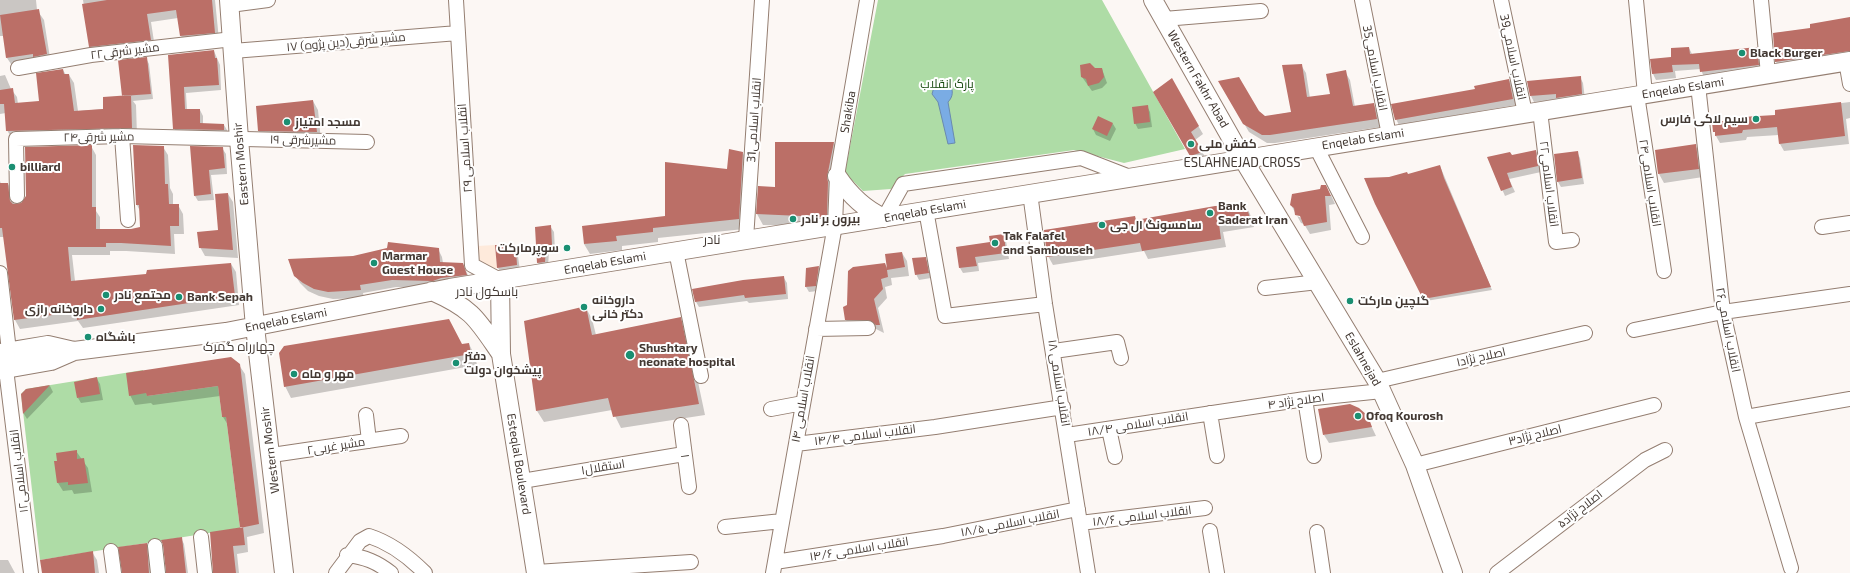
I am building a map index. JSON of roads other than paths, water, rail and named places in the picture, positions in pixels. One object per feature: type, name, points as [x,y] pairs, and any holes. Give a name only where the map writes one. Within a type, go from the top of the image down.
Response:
[{"type":"main road","name":"Western Fakhr Abad","points":[[1153,0],[1243,159]]},
{"type":"main road","name":"Eastern Moshir","points":[[229,2],[238,139],[255,327]]},
{"type":"main road","name":"Enqelab Eslami","points":[[4,361],[48,345],[74,350],[255,327],[432,291],[1848,61]]},
{"type":"main road","name":"Eslahnejad","points":[[1243,159],[1379,386],[1415,465],[1453,573]]},
{"type":"main road","points":[[837,176],[855,198],[876,214],[884,218]]},
{"type":"main road","name":"Esteqlal Boulevard","points":[[500,280],[501,354],[536,572]]},
{"type":"main road","points":[[432,291],[457,302],[468,310],[480,322],[501,354]]},
{"type":"main road","name":"Western Moshir","points":[[255,327],[272,455],[284,573]]},
{"type":"street","points":[[229,2],[268,0]]},
{"type":"street","name":"انقلاب اسلامی ۲۹","points":[[456,0],[472,265],[500,280]]},
{"type":"street","name":"31انقلاب اسلامی","points":[[746,239],[762,0]]},
{"type":"street","name":"Shakiba","points":[[835,225],[837,176],[867,0]]},
{"type":"street","name":"35انقلاب اسلامی","points":[[1362,0],[1389,135]]},
{"type":"street","name":"39انقلاب اسلامی","points":[[1501,0],[1532,112]]},
{"type":"street","name":"انقلاب اسلامی۲۴","points":[[1636,0],[1641,94],[1664,272]]},
{"type":"street","points":[[1762,0],[1768,74]]},
{"type":"street","points":[[1164,19],[1261,11]]},
{"type":"street","name":"۱۷ مشیر شرقی(دین پژوه)","points":[[233,45],[458,33]]},
{"type":"street","name":"مشیر شرقی۲۲","points":[[18,68],[91,55],[233,45]]},
{"type":"street","points":[[1848,61],[1850,84]]},
{"type":"street","name":"انقلاب اسلامی۲۶","points":[[1698,85],[1723,312],[1746,417],[1791,568]]},
{"type":"street","name":"انقلاب اسلامی۲۲","points":[[1532,112],[1556,242],[1572,240]]},
{"type":"street","points":[[122,136],[128,220]]},
{"type":"street","name":"مشیر شرقی۲۴","points":[[17,196],[16,139],[122,136],[238,139]]},
{"type":"street","name":"مشیرشرقی ۱۹","points":[[238,139],[367,142]]},
{"type":"street","points":[[1316,147],[1362,237]]},
{"type":"street","points":[[884,218],[903,184],[1081,158],[1130,177]]},
{"type":"street","name":"۱۸ انقلاب اسلامی","points":[[1030,193],[1045,304],[1054,352],[1088,573]]},
{"type":"street","points":[[926,210],[945,316],[1045,304]]},
{"type":"street","points":[[1822,227],[1850,223]]},
{"type":"street","name":"۱۴ انقلاب اسلامی","points":[[774,567],[835,225]]},
{"type":"street","points":[[676,251],[701,376]]},
{"type":"street","name":"انقلاب اسلامی۱۲","points":[[0,273],[4,361],[31,573]]},
{"type":"street","points":[[1265,288],[1318,282]]},
{"type":"street","points":[[1634,330],[1723,312],[1850,294]]},
{"type":"street","points":[[816,329],[868,328]]},
{"type":"street","name":"اصلاح نژاد۱","points":[[1379,386],[1585,333]]},
{"type":"street","points":[[1054,352],[1117,342],[1122,358]]},
{"type":"street","name":"۴ اصلاح نژاد","points":[[1210,413],[1379,386]]},
{"type":"street","points":[[1305,399],[1314,456]]},
{"type":"street","points":[[1746,417],[1850,399]]},
{"type":"street","points":[[771,409],[803,403]]},
{"type":"street","name":"اصلاح نژاد۳","points":[[1415,465],[1654,405]]},
{"type":"street","name":"۱۴/۴ انقلاب اسلامی","points":[[796,444],[935,427],[1062,407]]},
{"type":"street","points":[[1210,413],[1218,456]]},
{"type":"street","name":"۱۸/۴ انقلاب اسلامی","points":[[1067,435],[1210,413]]},
{"type":"street","points":[[366,415],[369,441]]},
{"type":"street","name":"۱","points":[[681,426],[689,487]]},
{"type":"street","points":[[1109,428],[1115,457]]},
{"type":"street","name":"۲مشیر غربی","points":[[272,455],[401,436]]},
{"type":"street","name":"اصلاح نژاد۵","points":[[1497,573],[1644,460],[1665,450]]},
{"type":"street","name":"استقلال۱","points":[[522,481],[684,454]]},
{"type":"street","name":"۱۸/۶ انقلاب اسلامی","points":[[1079,516],[1205,508]]},
{"type":"street","name":"۱۸/۵ انقلاب اسلامی","points":[[942,536],[1079,516]]},
{"type":"street","points":[[725,527],[782,521]]},
{"type":"street","points":[[1210,531],[1217,573]]},
{"type":"street","points":[[1317,532],[1323,573]]},
{"type":"street","points":[[336,573],[347,555],[360,540],[369,536],[381,540],[405,554],[425,573]]},
{"type":"street","name":"۱۴/۶ انقلاب اسلامی","points":[[774,567],[942,536]]},
{"type":"street","points":[[201,537],[205,573]]},
{"type":"street","points":[[155,546],[158,573]]},
{"type":"street","points":[[111,551],[114,573]]},
{"type":"street","points":[[347,555],[364,557],[380,564],[392,573]]},
{"type":"street","points":[[536,572],[691,562]]},
{"type":"water","points":[[939,83],[949,84],[952,89],[952,96],[948,102],[955,143],[948,144],[938,102],[932,94],[934,87]]},
{"type":"place","name":"Black Burger","points":[[1742,53]]},
{"type":"place","name":"سیم لاکی فارس","points":[[1756,119]]},
{"type":"place","name":"مسجد امتیاز","points":[[287,122]]},
{"type":"place","name":"کفش ملی","points":[[1191,144]]},
{"type":"place","name":"billiard","points":[[12,167]]},
{"type":"place","name":"Bank Saderat Iran","points":[[1210,213]]},
{"type":"place","name":"بیرون بر نادر","points":[[793,219]]},
{"type":"place","name":"سامسونگ ال جی","points":[[1102,225]]},
{"type":"place","name":"Tak Falafel and Sambouseh","points":[[995,243]]},
{"type":"place","name":"سوپرمارکت","points":[[567,248]]},
{"type":"place","name":"Marmar Guest House","points":[[374,263]]},
{"type":"place","name":"مجتمع نادر","points":[[106,295]]},
{"type":"place","name":"Bank Sepah","points":[[179,297]]},
{"type":"place","name":"گلچین مارکت","points":[[1350,301]]},
{"type":"place","name":"داروخانه دکتر خانی","points":[[584,307]]},
{"type":"place","name":"داروخانه رازی","points":[[101,309]]},
{"type":"place","name":"باشگاه","points":[[88,337]]},
{"type":"place","name":"Shushtary neonate hospital","points":[[630,355]]},
{"type":"place","name":"دفتر پیشخوان دولت","points":[[456,363]]},
{"type":"place","name":"مهر و ماه","points":[[294,374]]},
{"type":"place","name":"Ofoq Kourosh","points":[[1358,416]]},
{"type":"district","name":"ESLAHNEJAD CROSS","points":[[1242,163]]},
{"type":"district","name":"نادر","points":[[712,240]]},
{"type":"district","name":"باسکول نادر","points":[[487,292]]},
{"type":"district","name":"چهارراه گمرک","points":[[239,347]]},
{"type":"park label","name":"پارک انقلاب","points":[[947,84]]}]
